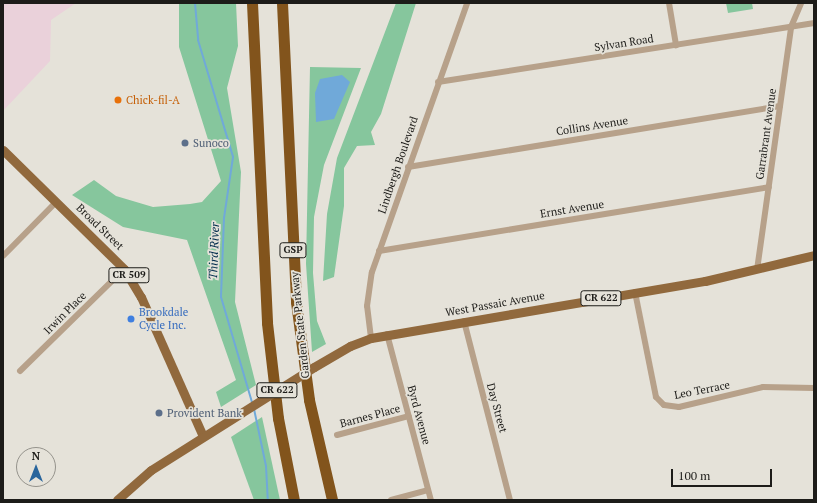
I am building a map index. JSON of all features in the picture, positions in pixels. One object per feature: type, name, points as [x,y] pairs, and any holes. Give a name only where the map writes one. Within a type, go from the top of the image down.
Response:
[{"type":"highway","name":"GSP","points":[[252,3],[267,323],[278,418],[294,500]]},
{"type":"highway","name":"Garden State Parkway","points":[[282,3],[296,302],[309,400],[332,500]]},
{"type":"main road","name":"Broad Street","points":[[3,150],[124,269],[141,297],[203,436]]},
{"type":"main road","name":"West Passaic Avenue","points":[[203,436],[350,346],[371,338],[757,270],[814,255]]},
{"type":"main road","points":[[116,500],[151,470],[203,436]]},
{"type":"street","name":"Lindbergh Boulevard","points":[[371,338],[368,288],[408,166],[467,3]]},
{"type":"street","points":[[669,3],[676,45]]},
{"type":"street","name":"Garrabrant Avenue","points":[[757,270],[791,27],[800,3]]},
{"type":"street","name":"Sylvan Road","points":[[438,82],[814,23]]},
{"type":"street","name":"Collins Avenue","points":[[408,166],[780,106]]},
{"type":"street","name":"Ernst Avenue","points":[[379,251],[769,187]]},
{"type":"street","points":[[3,256],[56,202]]},
{"type":"street","name":"Irwin Place","points":[[20,371],[124,269]]},
{"type":"street","name":"Leo Terrace","points":[[635,292],[656,397],[664,405],[679,406],[762,387],[814,388]]},
{"type":"street","name":"Day Street","points":[[464,321],[510,500]]},
{"type":"street","name":"Byrd Avenue","points":[[387,334],[431,500]]},
{"type":"street","name":"Barnes Place","points":[[337,435],[409,416]]},
{"type":"street","points":[[391,500],[428,490]]},
{"type":"shaded area","points":[[3,3],[76,3],[51,20],[50,61],[3,111]]},
{"type":"green space","points":[[179,3],[236,3],[238,46],[227,88],[241,172],[235,302],[256,385],[221,407],[216,392],[236,380],[187,240],[123,227],[72,195],[94,180],[116,196],[153,207],[190,204],[202,202],[221,181],[179,47]]},
{"type":"green space","points":[[396,3],[416,3],[381,114],[371,132],[375,145],[357,146],[344,168],[344,206],[334,277],[323,281],[327,214],[337,158]]},
{"type":"green space","points":[[726,3],[752,3],[753,9],[728,13]]},
{"type":"green space","points":[[310,67],[361,68],[324,165],[314,217],[313,273],[317,321],[326,344],[312,352],[306,264]]},
{"type":"green space","points":[[262,417],[280,500],[254,500],[231,437]]},
{"type":"water","points":[[342,75],[350,82],[334,119],[316,122],[315,93],[320,79]]},
{"type":"waterway","name":"Third River","points":[[195,3],[198,40],[233,157],[224,218],[221,297],[252,402]]},
{"type":"waterway","name":"Third River","points":[[254,409],[266,466],[268,500]]},
{"type":"place","name":"Chick-fil-A","points":[[118,100]]},
{"type":"place","name":"Sunoco","points":[[185,143]]},
{"type":"place","name":"Brookdale Cycle Inc.","points":[[131,319]]},
{"type":"place","name":"Provident Bank","points":[[159,413]]}]
